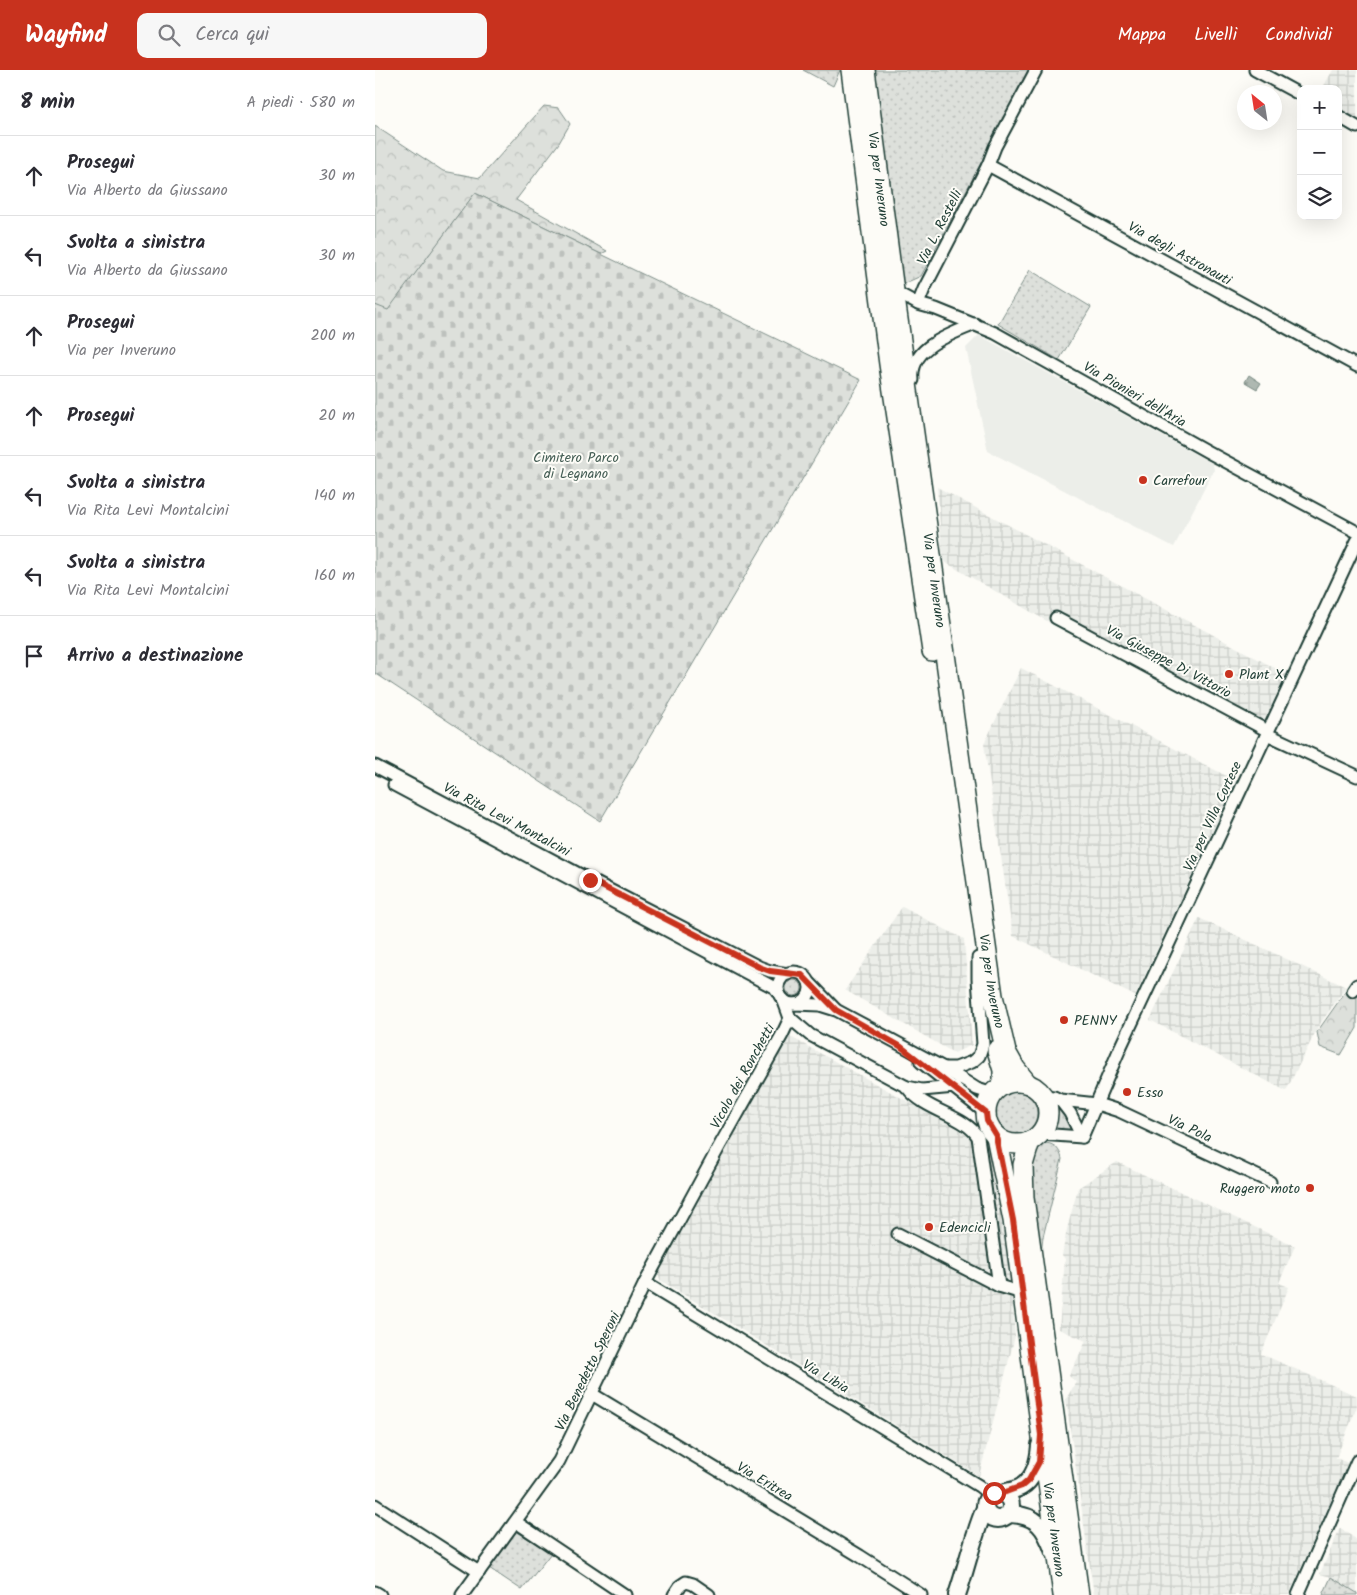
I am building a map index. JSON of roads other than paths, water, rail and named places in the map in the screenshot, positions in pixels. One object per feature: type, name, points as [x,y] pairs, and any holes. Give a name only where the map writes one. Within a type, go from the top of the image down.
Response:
[{"type":"main road","name":"Via per Inveruno","points":[[851,70],[910,510],[983,989],[1003,1070],[998,1089]]},
{"type":"main road","name":"Via per Inveruno","points":[[865,70],[993,996],[1006,1052],[1027,1084]]},
{"type":"main road","points":[[1011,1082],[1027,1084],[1051,1098],[1047,1105],[1048,1116],[1045,1125],[1035,1138],[1012,1144],[996,1136],[987,1121],[988,1103],[998,1089],[1011,1082]]},
{"type":"main road","name":"Via per Inveruno","points":[[996,1136],[1013,1220],[1063,1595]]},
{"type":"main road","name":"Via per Inveruno","points":[[1035,1138],[1023,1165],[1024,1198],[1079,1595]]},
{"type":"street","name":"Via L. Restelli","points":[[918,304],[924,288],[995,147],[1037,70]]},
{"type":"street","points":[[1255,70],[1297,93]]},
{"type":"street","points":[[1342,118],[1357,127]]},
{"type":"street","name":"Via degli Astronauti","points":[[988,164],[1357,366]]},
{"type":"street","name":"Via Pionieri dell'Aria","points":[[894,290],[918,304],[936,309],[995,333],[1207,452],[1357,532]]},
{"type":"street","points":[[933,565],[934,543],[912,376],[914,362],[923,352],[941,339],[975,324]]},
{"type":"street","name":"Via per Villa Cortese","points":[[1082,1137],[1121,1046],[1357,541]]},
{"type":"street","name":"Via Giuseppe Di Vittorio","points":[[1056,618],[1267,733],[1357,776]]},
{"type":"street","name":"Via Rita Levi Montalcini","points":[[375,766],[759,967],[788,974]]},
{"type":"street","name":"Via Rita Levi Montalcini","points":[[375,775],[775,988],[781,997]]},
{"type":"street","name":"Via per Inveruno","points":[[944,1068],[956,1068],[972,1062],[979,1056],[983,1044],[978,979],[979,958]]},
{"type":"street","points":[[836,1010],[802,975],[793,972],[781,980],[779,985],[781,997],[790,1018],[810,1035],[907,1087],[923,1090],[949,1088]]},
{"type":"street","points":[[795,1004],[805,1000],[808,996],[810,992],[809,982]]},
{"type":"street","points":[[781,997],[795,1004],[819,1005],[836,1010],[944,1068],[977,1089],[998,1089]]},
{"type":"street","name":"Vicolo dei Ronchetti","points":[[719,1147],[790,1018]]},
{"type":"street","points":[[900,1046],[949,1088],[986,1113]]},
{"type":"street","points":[[907,1087],[921,1101],[971,1128],[978,1138],[999,1286]]},
{"type":"street","points":[[943,1113],[938,1106],[938,1102],[949,1088]]},
{"type":"street","points":[[1051,1098],[1097,1104]]},
{"type":"street","points":[[1035,1138],[1082,1137],[1070,1113],[1051,1098]]},
{"type":"street","name":"Via Pola","points":[[1097,1104],[1119,1111],[1270,1182]]},
{"type":"street","name":"Via Benedetto Speroni","points":[[462,1595],[559,1461],[645,1283],[719,1147]]},
{"type":"street","points":[[898,1234],[999,1286],[1022,1293]]},
{"type":"street","name":"Via Libia","points":[[645,1283],[979,1486],[992,1499]]},
{"type":"street","name":"Via Eritrea","points":[[592,1394],[921,1595]]},
{"type":"street","points":[[957,1595],[977,1527],[992,1499],[1022,1486],[1029,1480],[1039,1462],[1041,1435]]},
{"type":"street","points":[[1298,1595],[1357,1461]]},
{"type":"street","points":[[973,1545],[1003,1517],[1011,1506],[1011,1502],[992,1499]]},
{"type":"street","points":[[992,1499],[989,1516],[1025,1516],[1039,1523],[1049,1538],[1059,1567]]},
{"type":"street","points":[[375,1505],[479,1572]]},
{"type":"street","points":[[516,1522],[625,1595]]},
{"type":"street","points":[[674,1595],[680,1586],[686,1582],[693,1584],[709,1595]]},
{"type":"street","points":[[375,1592],[380,1595]]},
{"type":"water","points":[[1249,375],[1261,383],[1257,389],[1245,382]]},
{"type":"place","name":"Carrefour","points":[[1143,480]]},
{"type":"place","name":"Plant X","points":[[1229,674]]},
{"type":"place","name":"PENNY","points":[[1064,1020]]},
{"type":"place","name":"Esso","points":[[1127,1092]]},
{"type":"place","name":"Ruggero moto","points":[[1310,1188]]},
{"type":"place","name":"Edencicli","points":[[929,1227]]},
{"type":"park label","name":"Cimitero Parco di Legnano","points":[[576,466]]}]
